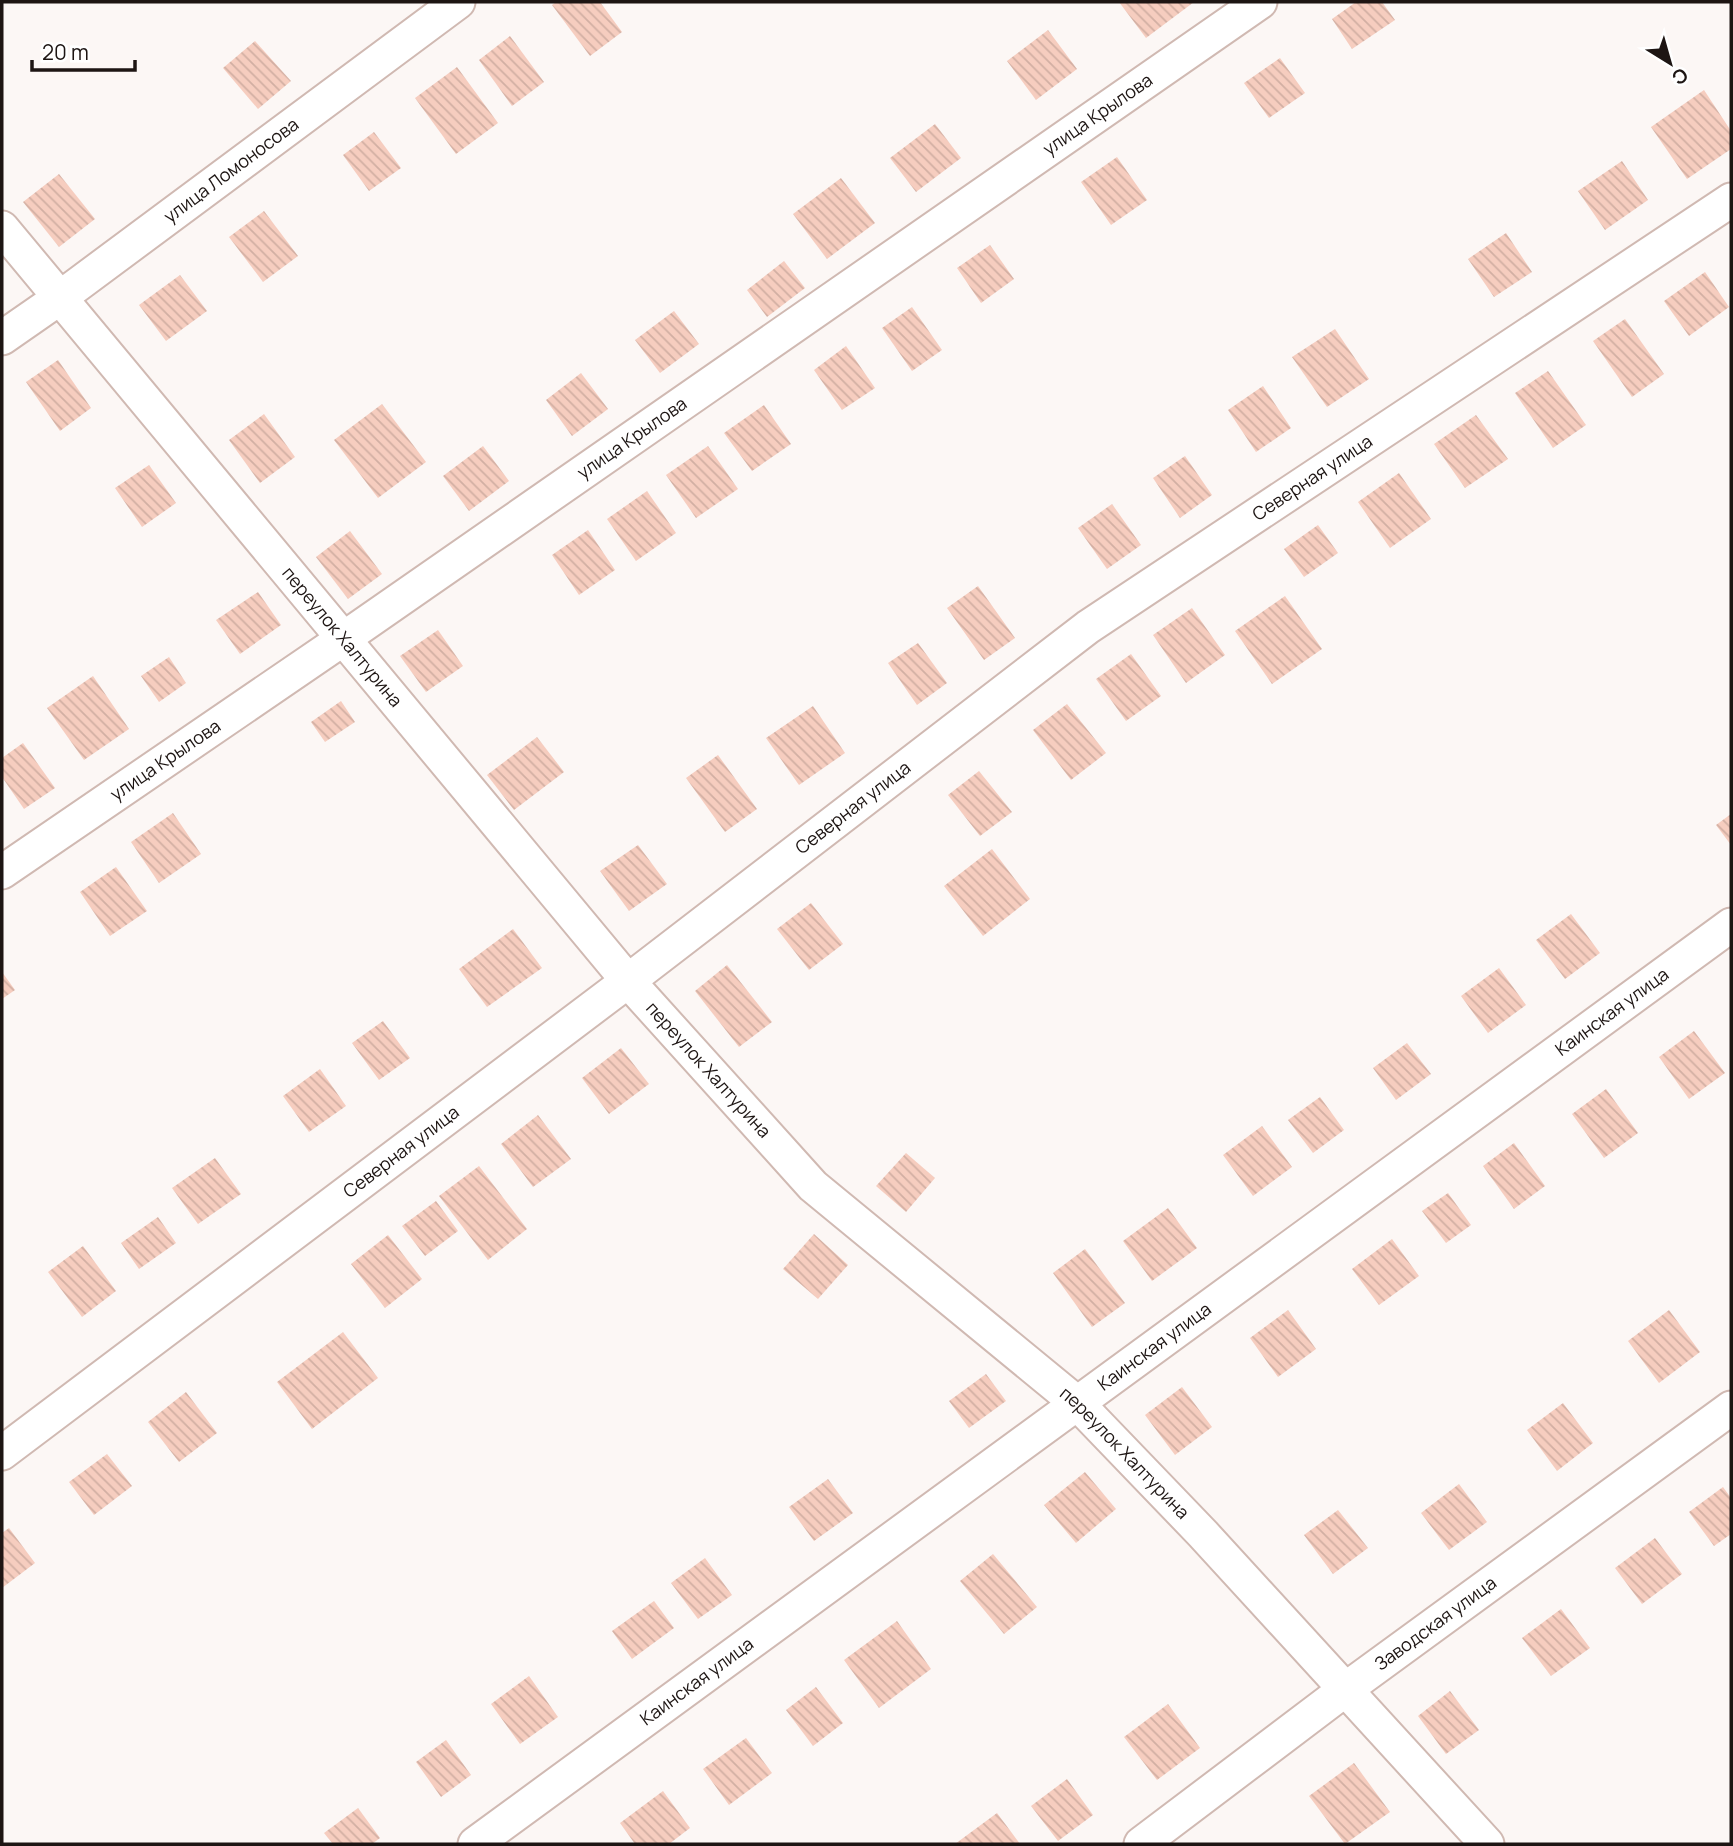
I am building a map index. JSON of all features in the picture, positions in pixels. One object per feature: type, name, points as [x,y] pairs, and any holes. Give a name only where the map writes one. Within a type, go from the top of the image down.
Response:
[{"type":"street","name":"улица Ломоносова","points":[[2,338],[458,2]]},
{"type":"street","name":"улица Крылова","points":[[2,872],[343,639],[1260,2]]},
{"type":"street","name":"Северная улица","points":[[2,1453],[628,981],[1088,627],[1731,201]]},
{"type":"street","name":"переулок Халтурина","points":[[2,228],[628,981],[813,1186],[1077,1403],[1203,1534],[1487,1844]]},
{"type":"street","name":"Каинская улица","points":[[475,1844],[1731,925]]},
{"type":"street","name":"Заводская улица","points":[[1141,1844],[1346,1689],[1731,1408]]},
{"type":"building","points":[[556,2],[600,2],[622,32],[590,56],[552,5]]},
{"type":"building","points":[[1119,2],[1194,2],[1146,38]]},
{"type":"building","points":[[1356,2],[1382,2],[1395,20],[1352,49],[1332,19]]},
{"type":"building","points":[[1048,30],[1077,69],[1036,100],[1007,61]]},
{"type":"building","points":[[510,36],[544,82],[512,106],[479,60]]},
{"type":"building","points":[[255,41],[291,81],[258,109],[223,68]]},
{"type":"building","points":[[1280,58],[1305,93],[1269,118],[1244,83]]},
{"type":"building","points":[[457,67],[498,123],[456,154],[415,98]]},
{"type":"building","points":[[1704,90],[1731,131],[1731,149],[1687,179],[1651,127]]},
{"type":"building","points":[[935,124],[961,158],[916,192],[890,158]]},
{"type":"building","points":[[374,132],[401,168],[369,191],[343,155]]},
{"type":"building","points":[[1117,157],[1147,200],[1111,225],[1081,182]]},
{"type":"building","points":[[1622,161],[1648,200],[1605,230],[1578,191]]},
{"type":"building","points":[[59,174],[95,219],[59,247],[23,202]]},
{"type":"building","points":[[841,178],[875,223],[827,259],[793,214]]},
{"type":"building","points":[[264,211],[298,256],[263,282],[229,237]]},
{"type":"building","points":[[1506,233],[1532,272],[1494,297],[1468,259]]},
{"type":"building","points":[[990,245],[1014,279],[981,303],[957,268]]},
{"type":"building","points":[[784,261],[805,288],[767,317],[747,290]]},
{"type":"building","points":[[1705,272],[1729,307],[1689,336],[1664,301]]},
{"type":"building","points":[[180,275],[207,311],[166,341],[139,305]]},
{"type":"building","points":[[912,307],[942,350],[912,371],[882,328]]},
{"type":"building","points":[[674,311],[699,344],[660,373],[635,340]]},
{"type":"building","points":[[1625,319],[1664,374],[1632,397],[1593,341]]},
{"type":"building","points":[[1335,329],[1369,379],[1327,407],[1292,357]]},
{"type":"building","points":[[846,346],[875,388],[842,410],[814,370]]},
{"type":"building","points":[[58,360],[91,408],[60,431],[26,382]]},
{"type":"building","points":[[1548,371],[1586,425],[1553,448],[1515,393]]},
{"type":"building","points":[[581,373],[608,409],[572,436],[546,400]]},
{"type":"building","points":[[1263,386],[1291,428],[1256,452],[1228,410]]},
{"type":"building","points":[[382,404],[426,462],[378,498],[334,440]]},
{"type":"building","points":[[764,405],[791,444],[752,471],[724,433]]},
{"type":"building","points":[[264,414],[295,457],[260,483],[229,440]]},
{"type":"building","points":[[1476,415],[1508,459],[1465,488],[1434,444]]},
{"type":"building","points":[[483,446],[509,481],[469,511],[443,476]]},
{"type":"building","points":[[708,446],[738,489],[696,518],[666,475]]},
{"type":"building","points":[[1185,456],[1212,495],[1180,518],[1153,478]]},
{"type":"building","points":[[149,465],[176,503],[142,527],[115,488]]},
{"type":"building","points":[[1399,473],[1431,519],[1390,548],[1358,502]]},
{"type":"building","points":[[647,491],[676,533],[636,561],[607,519]]},
{"type":"building","points":[[1112,504],[1141,545],[1107,569],[1078,528]]},
{"type":"building","points":[[1318,525],[1338,553],[1304,577],[1284,549]]},
{"type":"building","points":[[588,530],[615,570],[579,595],[552,555]]},
{"type":"building","points":[[350,531],[382,574],[348,599],[316,557]]},
{"type":"building","points":[[978,586],[1015,638],[984,660],[947,608]]},
{"type":"building","points":[[258,592],[281,625],[240,654],[216,620]]},
{"type":"building","points":[[1285,596],[1322,649],[1272,684],[1235,631]]},
{"type":"building","points":[[1192,608],[1225,655],[1186,683],[1153,635]]},
{"type":"building","points":[[438,630],[463,666],[426,692],[400,656]]},
{"type":"building","points":[[918,643],[947,683],[917,705],[888,663]]},
{"type":"building","points":[[1131,654],[1161,696],[1126,721],[1096,679]]},
{"type":"building","points":[[169,657],[186,683],[159,702],[141,676]]},
{"type":"building","points":[[93,676],[129,729],[84,760],[47,708]]},
{"type":"building","points":[[341,701],[355,722],[325,742],[311,722]]},
{"type":"building","points":[[1067,704],[1106,753],[1071,780],[1033,730]]},
{"type":"building","points":[[813,706],[845,753],[799,785],[766,738]]},
{"type":"building","points":[[537,737],[564,772],[514,810],[487,775]]},
{"type":"building","points":[[23,743],[55,788],[24,809],[2,777],[2,758]]},
{"type":"building","points":[[718,755],[757,809],[725,832],[686,778]]},
{"type":"building","points":[[979,771],[1012,812],[980,836],[948,795]]},
{"type":"building","points":[[173,813],[201,854],[159,883],[131,842]]},
{"type":"building","points":[[1731,814],[1731,845],[1716,825]]},
{"type":"building","points":[[638,845],[667,884],[629,911],[600,871]]},
{"type":"building","points":[[992,849],[1030,899],[983,936],[944,886]]},
{"type":"building","points":[[116,867],[147,911],[110,936],[80,892]]},
{"type":"building","points":[[811,903],[843,944],[809,970],[777,929]]},
{"type":"building","points":[[1571,914],[1600,953],[1565,979],[1536,940]]},
{"type":"building","points":[[513,929],[542,968],[487,1007],[459,969]]},
{"type":"building","points":[[727,965],[772,1022],[739,1047],[695,991]]},
{"type":"building","points":[[1499,968],[1526,1005],[1488,1033],[1461,996]]},
{"type":"building","points":[[2,972],[15,990],[2,999]]},
{"type":"building","points":[[383,1021],[410,1058],[379,1080],[352,1043]]},
{"type":"building","points":[[1694,1031],[1725,1073],[1689,1099],[1659,1057]]},
{"type":"building","points":[[1407,1043],[1431,1074],[1396,1100],[1373,1068]]},
{"type":"building","points":[[621,1048],[649,1084],[609,1114],[582,1078]]},
{"type":"building","points":[[320,1069],[346,1106],[309,1132],[283,1096]]},
{"type":"building","points":[[1606,1089],[1638,1133],[1604,1158],[1572,1114]]},
{"type":"building","points":[[1320,1097],[1344,1130],[1313,1153],[1288,1120]]},
{"type":"building","points":[[538,1115],[571,1159],[533,1187],[501,1144]]},
{"type":"building","points":[[1262,1126],[1292,1167],[1253,1196],[1223,1155]]},
{"type":"building","points":[[1514,1143],[1545,1186],[1514,1209],[1483,1166]]},
{"type":"building","points":[[906,1153],[935,1178],[906,1212],[876,1186]]},
{"type":"building","points":[[215,1158],[241,1194],[198,1224],[172,1188]]},
{"type":"building","points":[[479,1166],[527,1229],[488,1260],[439,1196]]},
{"type":"building","points":[[1448,1193],[1471,1225],[1446,1243],[1422,1211]]},
{"type":"building","points":[[436,1201],[458,1231],[425,1256],[402,1226]]},
{"type":"building","points":[[1168,1208],[1197,1248],[1152,1281],[1123,1241]]},
{"type":"building","points":[[158,1217],[176,1243],[139,1269],[121,1243]]},
{"type":"building","points":[[814,1234],[848,1265],[818,1299],[783,1269]]},
{"type":"building","points":[[388,1235],[422,1279],[385,1308],[351,1264]]},
{"type":"building","points":[[1392,1239],[1419,1276],[1379,1305],[1352,1269]]},
{"type":"building","points":[[83,1246],[116,1291],[82,1317],[48,1272]]},
{"type":"building","points":[[1085,1249],[1125,1303],[1092,1327],[1053,1273]]},
{"type":"building","points":[[1288,1310],[1316,1349],[1278,1377],[1250,1338]]},
{"type":"building","points":[[1669,1310],[1700,1352],[1659,1383],[1628,1341]]},
{"type":"building","points":[[343,1332],[378,1378],[312,1429],[277,1382]]},
{"type":"building","points":[[986,1374],[1006,1401],[969,1428],[949,1401]]},
{"type":"building","points":[[1182,1387],[1212,1427],[1175,1455],[1145,1415]]},
{"type":"building","points":[[186,1392],[217,1433],[179,1462],[148,1422]]},
{"type":"building","points":[[1563,1403],[1593,1443],[1557,1471],[1527,1430]]},
{"type":"building","points":[[107,1454],[132,1486],[94,1515],[69,1482]]},
{"type":"building","points":[[1085,1472],[1116,1509],[1076,1543],[1044,1505]]},
{"type":"building","points":[[828,1479],[853,1513],[814,1541],[789,1507]]},
{"type":"building","points":[[1459,1484],[1487,1522],[1449,1550],[1421,1513]]},
{"type":"building","points":[[1723,1487],[1731,1498],[1731,1534],[1714,1546],[1689,1512]]},
{"type":"building","points":[[1338,1510],[1368,1548],[1333,1574],[1304,1535]]},
{"type":"building","points":[[9,1528],[35,1563],[2,1588],[2,1533]]},
{"type":"building","points":[[1655,1538],[1682,1574],[1642,1604],[1615,1568]]},
{"type":"building","points":[[993,1554],[1037,1607],[1004,1634],[960,1581]]},
{"type":"building","points":[[705,1558],[732,1595],[698,1619],[671,1583]]},
{"type":"building","points":[[654,1601],[674,1628],[632,1659],[612,1631]]},
{"type":"building","points":[[1561,1609],[1590,1648],[1551,1676],[1522,1638]]},
{"type":"building","points":[[897,1621],[931,1669],[879,1708],[844,1660]]},
{"type":"building","points":[[529,1676],[558,1717],[520,1744],[491,1704]]},
{"type":"building","points":[[816,1687],[843,1723],[813,1746],[786,1710]]},
{"type":"building","points":[[1450,1691],[1479,1730],[1446,1754],[1418,1716]]},
{"type":"building","points":[[1168,1704],[1200,1748],[1157,1780],[1124,1737]]},
{"type":"building","points":[[746,1738],[772,1773],[729,1805],[703,1769]]},
{"type":"building","points":[[446,1740],[471,1775],[441,1797],[416,1762]]},
{"type":"building","points":[[1354,1763],[1390,1812],[1345,1844],[1309,1796]]},
{"type":"building","points":[[1067,1779],[1093,1815],[1058,1841],[1031,1806]]},
{"type":"building","points":[[663,1791],[690,1828],[669,1844],[635,1844],[620,1823]]},
{"type":"building","points":[[358,1808],[380,1838],[372,1844],[333,1844],[324,1833]]},
{"type":"building","points":[[997,1813],[1020,1844],[955,1844]]}]
